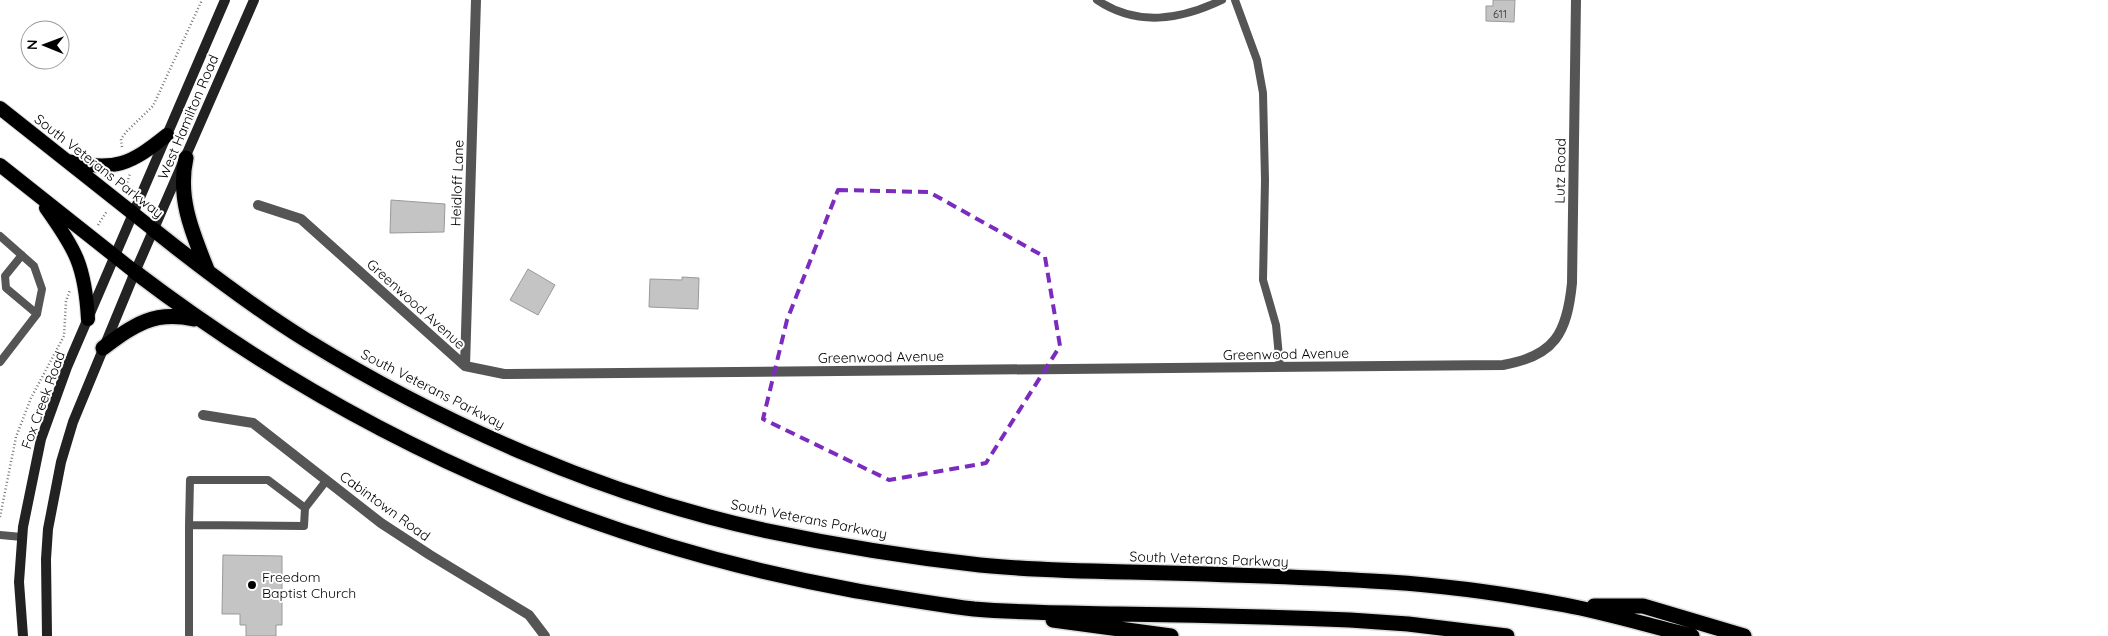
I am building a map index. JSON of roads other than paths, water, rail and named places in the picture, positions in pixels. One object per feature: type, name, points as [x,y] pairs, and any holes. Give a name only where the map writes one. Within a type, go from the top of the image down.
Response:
[{"type":"highway","name":"South Veterans Parkway","points":[[0,108],[208,273],[312,344],[387,386],[498,440],[570,470],[687,510],[762,529],[828,542],[982,565],[1056,570],[1373,581],[1456,588],[1568,606],[1692,636]]},
{"type":"highway","points":[[62,159],[100,167],[113,166],[127,162],[146,152],[167,134]]},
{"type":"highway","points":[[186,158],[182,173],[183,199],[188,222],[208,273]]},
{"type":"highway","points":[[0,165],[115,257],[199,320],[276,371],[425,452],[551,506],[634,536],[709,559],[758,571],[912,601],[1171,636]]},
{"type":"highway","points":[[37,195],[69,240],[81,266],[85,280],[88,319]]},
{"type":"highway","points":[[103,348],[129,329],[160,316],[182,316],[199,320]]},
{"type":"highway","points":[[1568,606],[1643,606],[1744,636]]},
{"type":"highway","points":[[977,609],[1350,620],[1408,624],[1507,636]]},
{"type":"main road","name":"West Hamilton Road","points":[[134,214],[225,0]]},
{"type":"main road","name":"West Hamilton Road","points":[[135,272],[254,0]]},
{"type":"main road","name":"Fox Creek Road","points":[[23,636],[19,582],[22,537],[29,489],[41,439],[67,366],[134,214]]},
{"type":"main road","points":[[47,636],[46,559],[52,504],[61,462],[73,422],[135,272]]},
{"type":"street","name":"Heidloff Lane","points":[[465,366],[476,0]]},
{"type":"street","name":"Lutz Road","points":[[1556,340],[1568,315],[1572,283],[1576,0]]},
{"type":"street","name":"Greenwood Avenue","points":[[258,205],[300,219],[465,366],[504,374],[1503,365],[1524,362],[1542,353],[1556,340]]},
{"type":"street","name":"Cabintown Road","points":[[203,415],[253,423],[381,523],[529,615],[545,636]]},
{"type":"lane","points":[[1097,0],[1110,9],[1141,19],[1170,17],[1205,8],[1222,0]]},
{"type":"lane","points":[[1235,0],[1257,60],[1263,94],[1263,280],[1276,325],[1280,368]]},
{"type":"lane","points":[[0,236],[34,266],[42,288],[37,314],[0,362]]},
{"type":"lane","points":[[22,255],[5,276],[6,288],[37,314]]},
{"type":"lane","points":[[189,636],[190,480],[268,480],[305,508]]},
{"type":"lane","points":[[189,525],[304,526],[305,508],[326,481]]},
{"type":"lane","points":[[0,536],[22,537]]},
{"type":"place","name":"Freedom Baptist Church","points":[[252,585]]}]
